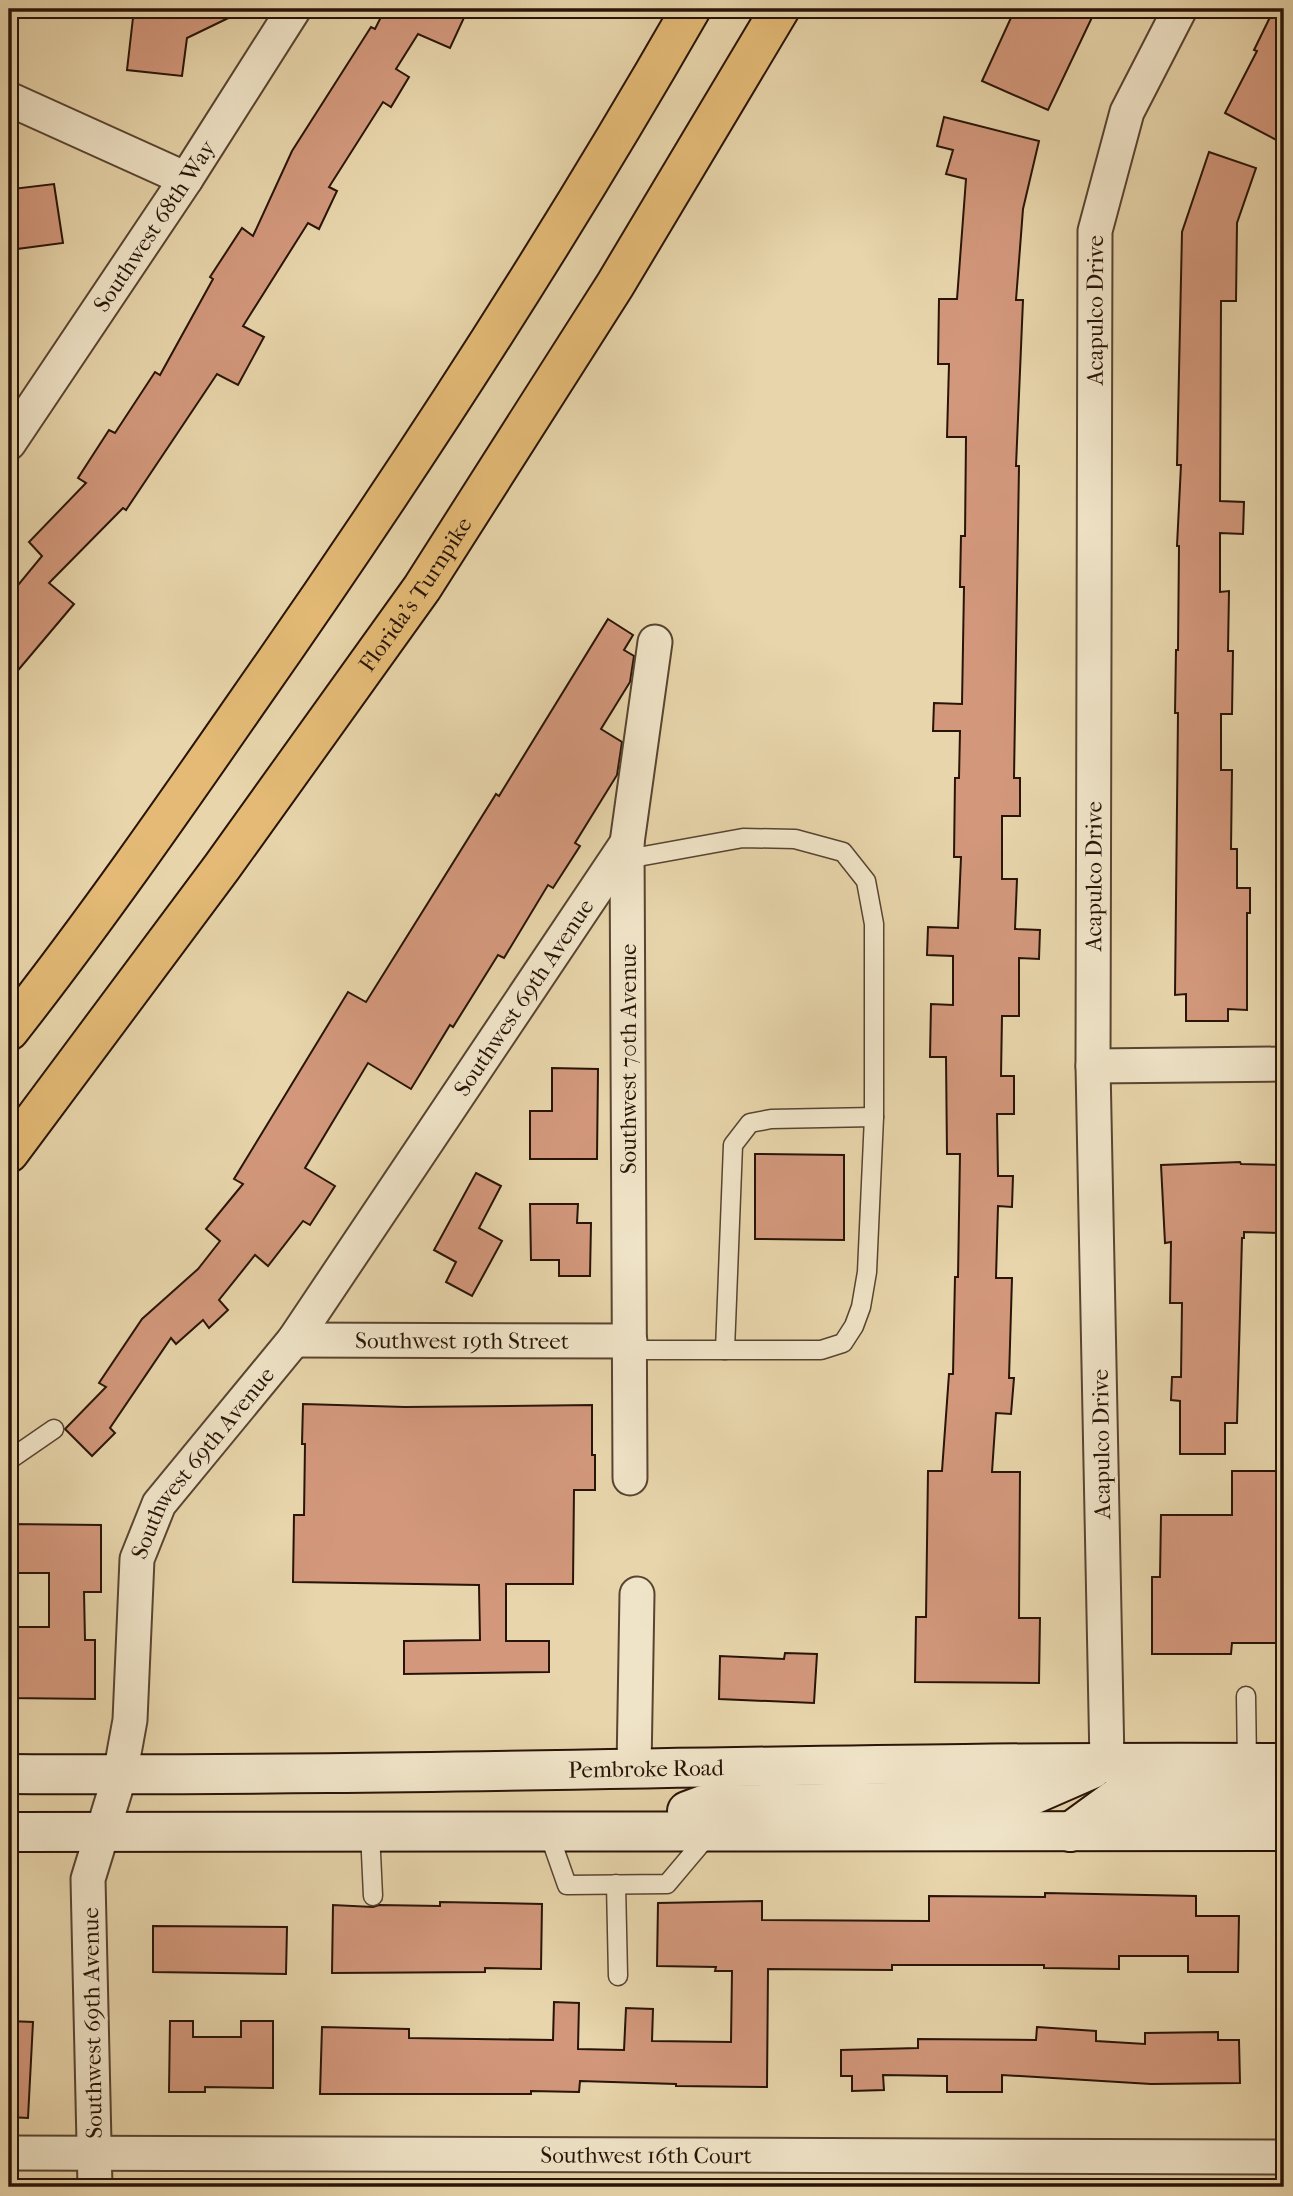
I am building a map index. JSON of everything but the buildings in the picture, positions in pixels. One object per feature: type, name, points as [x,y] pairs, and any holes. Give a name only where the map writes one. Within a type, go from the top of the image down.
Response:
[{"type":"highway","points":[[9,1031],[197,774],[374,517],[575,204],[691,9]]},
{"type":"highway","name":"Florida's Turnpike","points":[[9,1153],[222,867],[422,588],[607,296],[780,9]]},
{"type":"main road","name":"Pembroke Road","points":[[9,1774],[1107,1762],[1266,1763]]},
{"type":"main road","points":[[633,1831],[703,1805],[1021,1800],[1107,1762]]},
{"type":"main road","points":[[1070,1832],[1122,1794],[1284,1794]]},
{"type":"main road","points":[[9,1832],[1284,1831]]},
{"type":"street","name":"Southwest 68th Way","points":[[9,443],[186,179],[294,9]]},
{"type":"street","name":"Acapulco Drive","points":[[1107,1762],[1093,1066],[1095,231],[1127,112],[1180,9]]},
{"type":"street","points":[[9,99],[186,179]]},
{"type":"street","name":"Southwest 70th Avenue","points":[[630,1478],[627,851],[655,642]]},
{"type":"street","name":"Southwest 69th Avenue","points":[[95,2187],[88,1879],[120,1774],[130,1720],[137,1559],[159,1504],[294,1340],[627,851]]},
{"type":"street","points":[[1093,1066],[1284,1064]]},
{"type":"street","name":"Southwest 19th Street","points":[[294,1340],[630,1345]]},
{"type":"street","points":[[634,1768],[637,1594]]},
{"type":"street","name":"Southwest 16th Court","points":[[9,2152],[1284,2157]]},
{"type":"lane","points":[[627,851],[743,838],[795,839],[843,852],[866,881],[874,924],[874,1117],[867,1272],[861,1307],[854,1326],[843,1343],[821,1350],[725,1350],[630,1345]]},
{"type":"lane","points":[[725,1350],[733,1145],[750,1123],[771,1119],[874,1117]]},
{"type":"lane","points":[[9,1460],[54,1429]]},
{"type":"lane","points":[[1246,1696],[1266,1763]]},
{"type":"lane","points":[[548,1831],[567,1885],[667,1884],[711,1831]]},
{"type":"lane","points":[[370,1832],[373,1896]]},
{"type":"lane","points":[[616,1884],[618,1976]]}]
